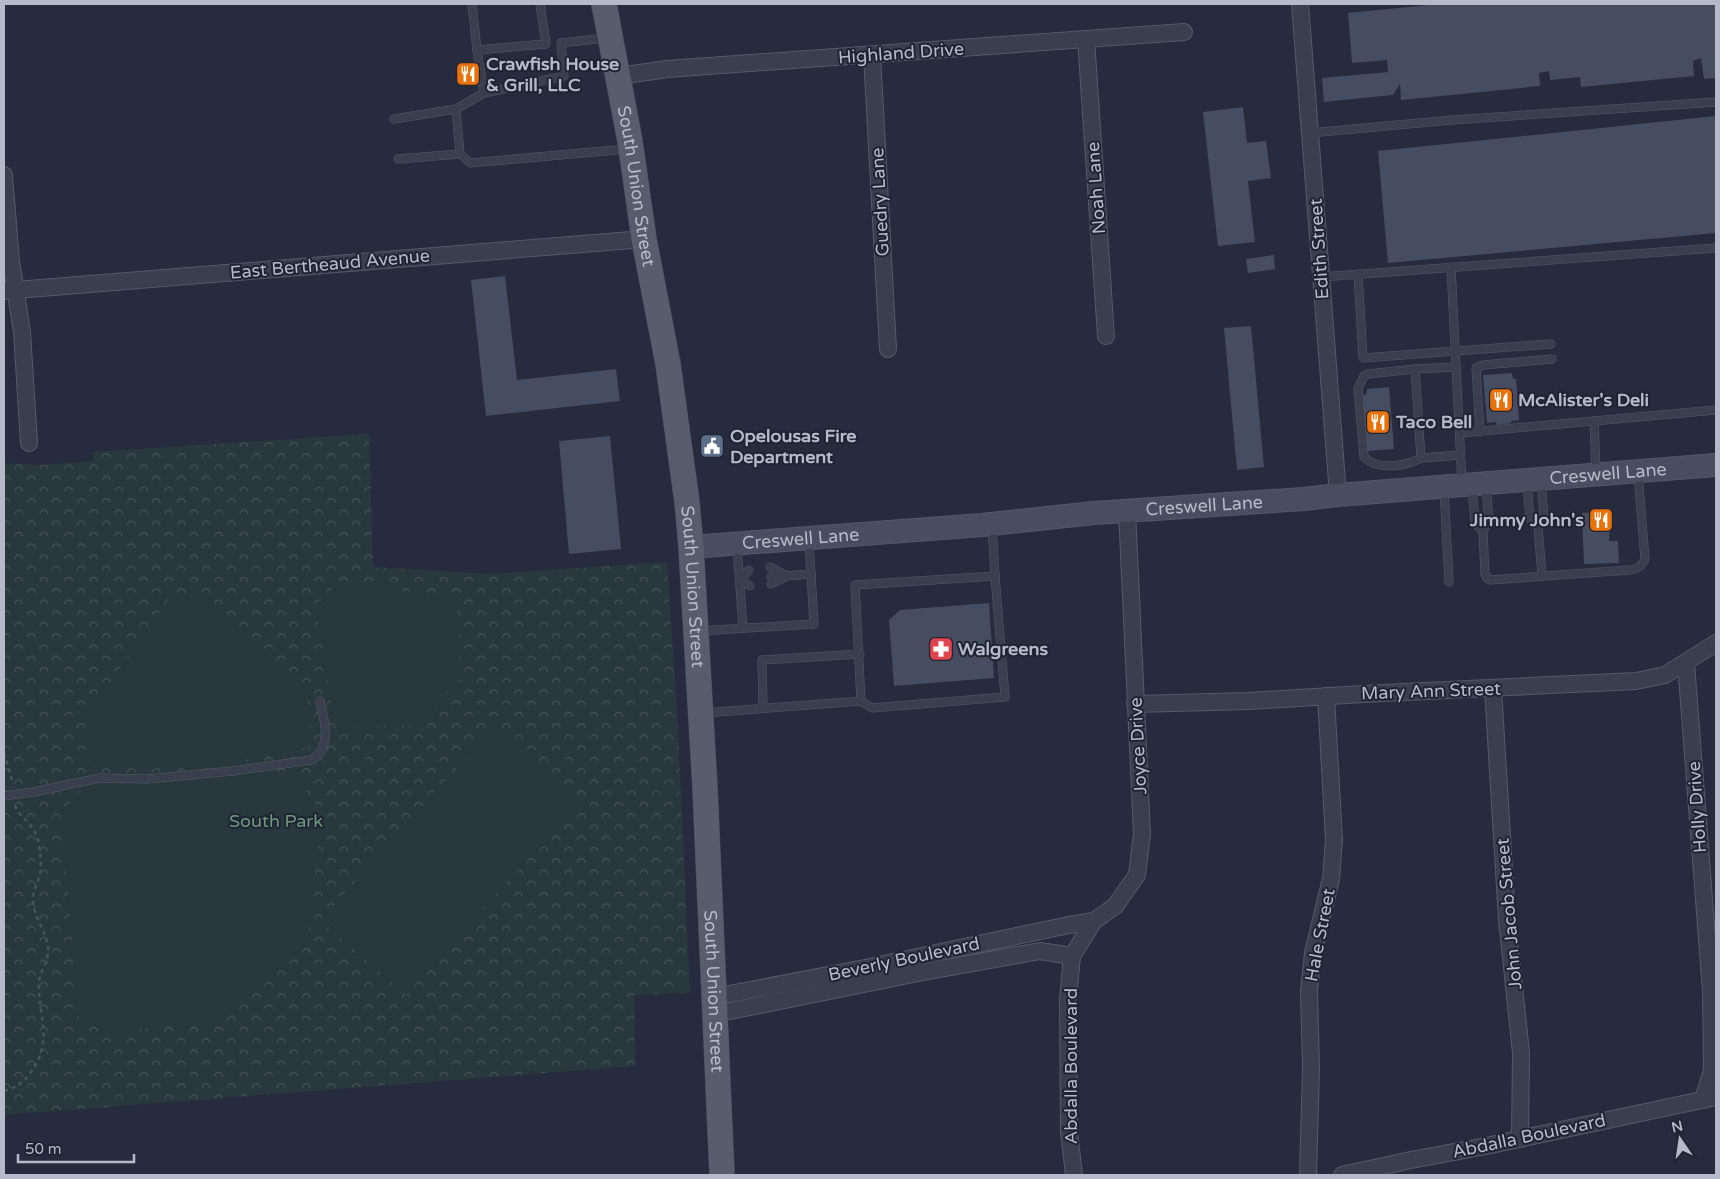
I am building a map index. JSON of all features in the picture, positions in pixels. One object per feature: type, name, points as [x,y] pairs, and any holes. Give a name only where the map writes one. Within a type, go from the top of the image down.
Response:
[{"type":"main road","name":"South Union Street","points":[[604,4],[632,148],[644,239],[668,364],[687,502],[701,713],[722,1175]]},
{"type":"main road","name":"Creswell Lane","points":[[691,547],[1716,465]]},
{"type":"street","name":"Edith Street","points":[[1300,4],[1338,495]]},
{"type":"street","name":"Highland Drive","points":[[618,76],[667,69],[1184,32]]},
{"type":"street","name":"Noah Lane","points":[[1086,39],[1106,336]]},
{"type":"street","name":"Guedry Lane","points":[[872,55],[888,349]]},
{"type":"street","points":[[4,174],[11,261],[10,290],[22,332],[29,443]]},
{"type":"street","name":"East Bertheaud Avenue","points":[[10,290],[644,239]]},
{"type":"street","name":"Joyce Drive","points":[[1072,956],[1094,921],[1115,906],[1137,875],[1142,834],[1128,511]]},
{"type":"street","name":"Mary Ann Street","points":[[1135,704],[1221,702],[1636,681],[1665,675],[1716,643]]},
{"type":"street","name":"Holly Drive","points":[[1686,663],[1711,991],[1712,1070],[1709,1099]]},
{"type":"street","name":"John Jacob Street","points":[[1493,688],[1507,920],[1522,1053],[1520,1139]]},
{"type":"street","name":"Hale Street","points":[[1308,1175],[1311,1067],[1309,991],[1313,953],[1331,879],[1334,840],[1326,696]]},
{"type":"street","name":"Beverly Boulevard","points":[[715,1006],[864,968],[1094,921]]},
{"type":"street","points":[[1035,932],[1040,951]]},
{"type":"street","name":"Beverly Boulevard","points":[[715,1006],[1040,951],[1072,956]]},
{"type":"street","name":"Abdalla Boulevard","points":[[1072,956],[1068,999],[1069,1132],[1074,1175]]},
{"type":"street","name":"Abdalla Boulevard","points":[[1342,1175],[1709,1099]]},
{"type":"lane","points":[[472,4],[484,93]]},
{"type":"lane","points":[[540,4],[546,44]]},
{"type":"lane","points":[[477,50],[610,37]]},
{"type":"lane","points":[[394,119],[456,109],[484,93],[564,76],[561,43]]},
{"type":"lane","points":[[1310,133],[1452,120],[1716,102]]},
{"type":"lane","points":[[456,109],[460,154],[470,163],[632,148]]},
{"type":"lane","points":[[398,159],[460,154]]},
{"type":"lane","points":[[1321,277],[1716,248]]},
{"type":"lane","points":[[1450,267],[1461,455],[1475,523],[1483,530]]},
{"type":"lane","points":[[1358,274],[1363,358],[1551,344]]},
{"type":"lane","points":[[1480,432],[1476,368],[1483,365],[1552,359]]},
{"type":"lane","points":[[1456,367],[1368,374],[1364,376],[1358,388],[1364,457],[1368,462],[1382,465],[1405,464],[1421,458],[1461,455]]},
{"type":"lane","points":[[1415,369],[1421,458]]},
{"type":"lane","points":[[1460,434],[1716,410]]},
{"type":"lane","points":[[1594,422],[1597,475]]},
{"type":"lane","points":[[1466,486],[1489,522],[1483,530],[1487,578],[1490,580],[1629,570],[1637,569],[1645,559],[1637,472]]},
{"type":"lane","points":[[1534,480],[1544,517],[1538,526],[1542,576]]},
{"type":"lane","points":[[1534,480],[1530,519],[1538,526]]},
{"type":"lane","points":[[1449,582],[1466,486]]},
{"type":"lane","points":[[701,713],[861,700],[872,708],[1005,697],[992,524]]},
{"type":"lane","points":[[696,632],[814,624],[808,538]]},
{"type":"lane","points":[[737,543],[743,628]]},
{"type":"lane","points":[[770,567],[787,576]]},
{"type":"lane","points":[[740,580],[749,570]]},
{"type":"lane","points":[[771,581],[787,576],[811,574]]},
{"type":"lane","points":[[861,700],[855,585],[995,576]]},
{"type":"lane","points":[[740,580],[750,583]]},
{"type":"lane","points":[[763,708],[762,660],[860,654]]},
{"type":"lane","points":[[4,796],[100,778],[146,779],[224,772],[312,760],[321,754],[324,744],[325,730],[320,701]]},
{"type":"path","points":[[4,753],[10,770],[14,804],[18,813],[34,830],[40,850],[40,874],[35,889],[34,907],[42,924],[48,946],[48,958],[42,969],[40,983],[44,1030],[43,1048],[35,1066],[23,1082],[4,1091]]},
{"type":"green space","name":"South Park","points":[[369,434],[373,567],[490,574],[667,562],[677,711],[690,993],[634,995],[635,1066],[4,1115],[4,463],[38,465],[93,461],[93,452]]},
{"type":"green space","points":[[334,586],[371,587],[457,597],[460,678],[416,725],[336,728],[316,607]]},
{"type":"green space","points":[[205,595],[307,701],[311,746],[201,769],[90,763],[86,718],[169,599]]},
{"type":"green space","points":[[491,730],[575,806],[406,995],[321,920]]},
{"type":"green space","points":[[289,771],[322,812],[306,947],[226,1019],[112,1032],[79,1018],[61,813],[80,791]]},
{"type":"building","points":[[1439,4],[1716,4],[1716,78],[1704,79],[1701,58],[1693,61],[1694,76],[1581,87],[1580,77],[1550,80],[1549,71],[1539,73],[1540,86],[1401,100],[1400,84],[1393,95],[1324,102],[1322,78],[1388,72],[1387,60],[1352,63],[1348,13]]},
{"type":"building","points":[[1243,107],[1247,143],[1266,141],[1271,178],[1248,181],[1255,242],[1218,246],[1203,112]]},
{"type":"building","points":[[1716,116],[1716,233],[1388,263],[1378,151]]},
{"type":"building","points":[[1274,255],[1275,269],[1248,273],[1246,259]]},
{"type":"building","points":[[505,276],[517,380],[616,369],[620,401],[486,416],[471,280]]},
{"type":"building","points":[[1251,326],[1264,467],[1237,470],[1224,328]]},
{"type":"building","name":"McAlister's Deli","points":[[1512,373],[1513,379],[1516,379],[1519,420],[1497,425],[1496,422],[1487,423],[1483,375]]},
{"type":"building","name":"Taco Bell","points":[[1389,387],[1394,449],[1367,451],[1363,395],[1367,394],[1367,389]]},
{"type":"building","points":[[610,436],[621,549],[569,554],[559,441]]},
{"type":"building","points":[[1610,511],[1609,541],[1618,541],[1619,563],[1584,564],[1582,513]]},
{"type":"building","name":"Walgreens","points":[[989,603],[994,678],[894,686],[889,620],[900,610]]},
{"type":"place","name":"Crawfish House & Grill, LLC","points":[[468,74]]},
{"type":"place","name":"McAlister's Deli","points":[[1501,400]]},
{"type":"place","name":"Taco Bell","points":[[1378,422]]},
{"type":"place","name":"Opelousas Fire Department","points":[[712,446]]},
{"type":"place","name":"Jimmy John's","points":[[1601,520]]},
{"type":"place","name":"Walgreens","points":[[941,649]]}]
